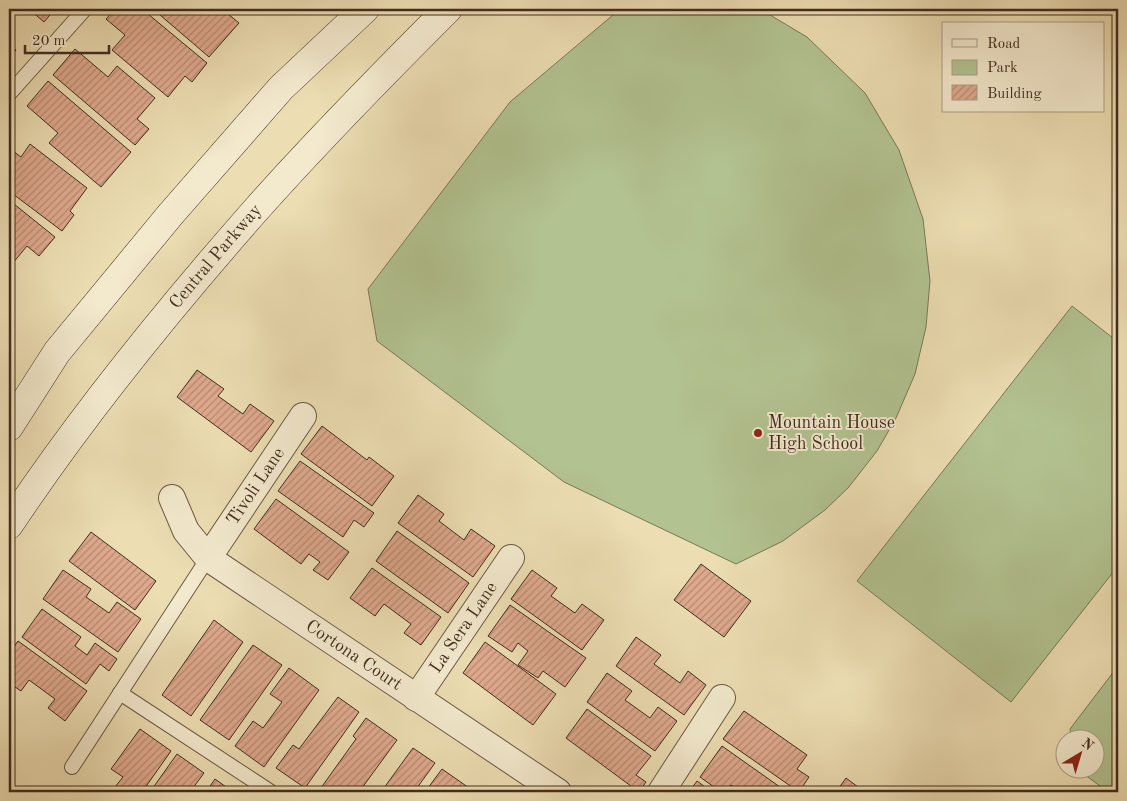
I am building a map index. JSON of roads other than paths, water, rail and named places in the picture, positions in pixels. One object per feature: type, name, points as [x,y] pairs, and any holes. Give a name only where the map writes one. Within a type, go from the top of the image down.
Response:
[{"type":"main road","points":[[9,427],[57,352],[170,215],[281,88],[365,9]]},
{"type":"main road","name":"Central Parkway","points":[[9,525],[94,407],[170,310],[255,211],[361,97],[448,9]]},
{"type":"street","name":"Tivoli Lane","points":[[208,558],[303,416]]},
{"type":"street","name":"Cortona Court","points":[[172,498],[186,531],[208,558],[558,792]]},
{"type":"street","name":"La Sera Lane","points":[[416,698],[511,558]]},
{"type":"street","points":[[661,792],[722,698]]},
{"type":"lane","points":[[9,94],[85,9]]},
{"type":"lane","points":[[72,767],[208,558]]},
{"type":"lane","points":[[120,693],[271,792]]},
{"type":"place","name":"Mountain House High School","points":[[758,433]]}]
